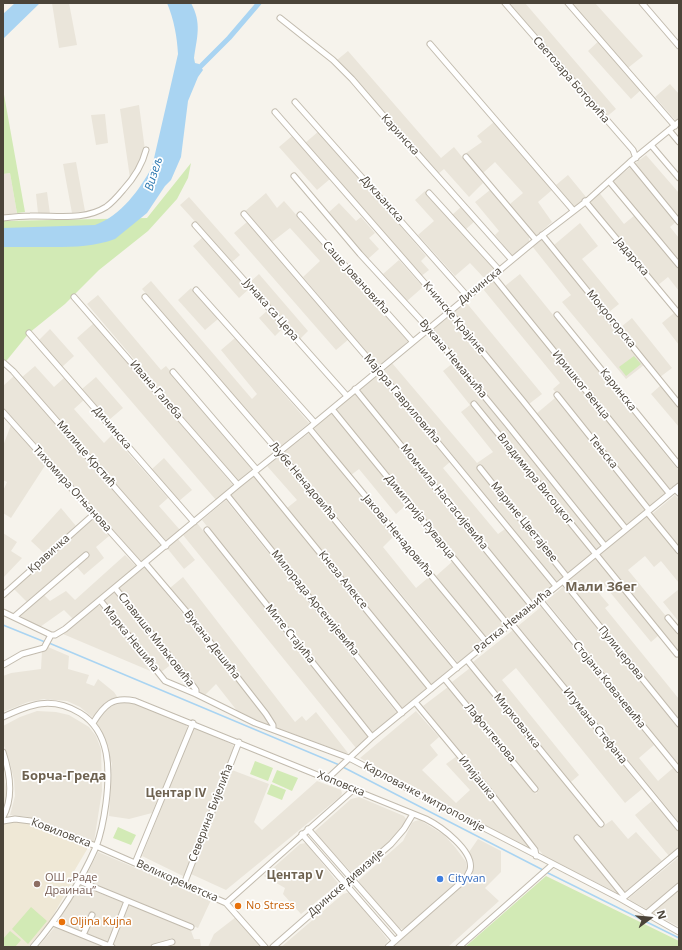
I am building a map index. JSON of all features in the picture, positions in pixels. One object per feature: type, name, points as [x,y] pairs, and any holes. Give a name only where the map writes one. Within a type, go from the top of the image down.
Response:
[{"type":"street","name":"Светозара Боторића","points":[[505,3],[628,145],[636,158]]},
{"type":"street","name":"Дичинска","points":[[52,636],[65,629],[166,546],[226,494],[315,424],[449,311],[573,210],[588,200],[630,162],[677,124],[568,3]]},
{"type":"street","points":[[642,3],[679,46]]},
{"type":"street","name":"Каринска","points":[[280,18],[333,60],[352,79],[512,260]]},
{"type":"street","points":[[430,44],[573,210]]},
{"type":"street","name":"Дукљанска","points":[[295,102],[468,297]]},
{"type":"street","name":"Книнске Крајине","points":[[275,112],[449,311],[524,401],[626,529]]},
{"type":"street","points":[[669,130],[679,142]]},
{"type":"street","points":[[652,145],[679,178]]},
{"type":"street","points":[[3,218],[29,216],[74,216],[105,208],[120,194],[137,173],[143,162],[146,150]]},
{"type":"street","points":[[466,157],[536,240]]},
{"type":"street","points":[[630,162],[679,222]]},
{"type":"street","name":"Вукана Немањића","points":[[294,176],[360,254],[429,329],[605,546]]},
{"type":"street","points":[[608,181],[679,265]]},
{"type":"street","points":[[429,193],[500,271]]},
{"type":"street","name":"Јадарска","points":[[585,201],[679,314]]},
{"type":"street","name":"Мајора Гавриловића","points":[[244,214],[378,370],[556,586]]},
{"type":"street","name":"Саше Јовановића","points":[[300,214],[413,342]]},
{"type":"street","name":"Јунака са Цера","points":[[195,225],[347,396]]},
{"type":"street","name":"Мокрогорска","points":[[542,235],[679,404]]},
{"type":"street","name":"Иришког венца","points":[[493,276],[670,493]]},
{"type":"street","points":[[196,290],[315,424]]},
{"type":"street","name":"Ивана Галеба","points":[[74,297],[238,485]]},
{"type":"street","name":"Љубе Ненадовића","points":[[145,297],[279,452],[457,668]]},
{"type":"street","name":"Каринска","points":[[557,315],[679,465]]},
{"type":"street","name":"Дичинска","points":[[29,333],[194,522]]},
{"type":"street","name":"Милице Крстић","points":[[4,363],[166,546]]},
{"type":"street","points":[[173,372],[256,471]]},
{"type":"street","name":"Момчила Настасијевића","points":[[355,389],[532,606]]},
{"type":"street","name":"Тењска","points":[[557,395],[679,552]]},
{"type":"street","name":"Владимира Висоцког","points":[[474,404],[677,654]]},
{"type":"street","name":"Димитрија Руварца","points":[[332,409],[510,624]]},
{"type":"street","name":"Тихомира Огњанова","points":[[3,412],[94,514],[143,565]]},
{"type":"street","name":"Јакова Ненадовића","points":[[310,428],[487,643]]},
{"type":"street","name":"Марине Цветајеве","points":[[480,468],[565,579]]},
{"type":"street","name":"Кнеза Алексе","points":[[256,471],[431,689]]},
{"type":"street","points":[[677,487],[679,494]]},
{"type":"street","name":"Растка Немањића","points":[[328,777],[402,712],[677,487]]},
{"type":"street","name":"Милорада Арсенијевића","points":[[226,494],[402,712]]},
{"type":"street","name":"Кравичка","points":[[3,595],[94,514]]},
{"type":"street","name":"Мите Стајића","points":[[207,530],[372,737]]},
{"type":"street","points":[[14,617],[86,555]]},
{"type":"street","name":"Вукана Дешића","points":[[143,565],[185,610],[266,714],[273,725],[273,729]]},
{"type":"street","name":"Пулицерова","points":[[565,579],[679,724]]},
{"type":"street","name":"Славише Миљковића","points":[[115,588],[192,683],[196,690],[196,694]]},
{"type":"street","name":"Марка Нешића","points":[[100,600],[162,678]]},
{"type":"street","name":"Стојана Ковачевића","points":[[540,600],[679,770]]},
{"type":"street","points":[[3,612],[52,636],[44,648],[15,658],[3,665]]},
{"type":"street","points":[[668,618],[679,631]]},
{"type":"street","name":"Игумана Стефана","points":[[510,624],[679,828]]},
{"type":"street","name":"Мирковачка","points":[[467,660],[601,824]]},
{"type":"street","name":"Карловачке митрополије","points":[[162,678],[254,722],[349,758],[536,856],[623,898],[646,914],[679,932]]},
{"type":"street","name":"Лафонтенова","points":[[444,678],[534,789]]},
{"type":"street","name":"Хоповска","points":[[93,724],[106,706],[115,701],[122,699],[136,701],[328,777],[353,790],[426,819],[438,826],[455,841],[469,859],[470,870],[463,881],[388,947]]},
{"type":"street","name":"Илијашка","points":[[415,702],[489,791],[536,852],[536,856]]},
{"type":"street","points":[[3,717],[35,704],[59,704],[74,709],[93,724],[100,734],[106,751],[108,784],[105,809],[96,846],[79,881],[53,923],[33,947]]},
{"type":"street","points":[[135,862],[193,723]]},
{"type":"street","name":"Северина Бијелића","points":[[184,884],[239,742]]},
{"type":"street","points":[[3,752],[8,771],[10,788],[8,805],[3,817]]},
{"type":"street","points":[[226,903],[353,790]]},
{"type":"street","name":"Дринске дивизије","points":[[273,947],[398,837],[413,814]]},
{"type":"street","name":"Ковиловска","points":[[3,821],[15,819],[31,821],[96,846]]},
{"type":"street","points":[[308,829],[402,935]]},
{"type":"street","points":[[302,834],[395,941]]},
{"type":"street","points":[[577,838],[623,898],[679,851]]},
{"type":"street","name":"Великореметска","points":[[96,846],[226,903],[265,947]]},
{"type":"street","points":[[459,947],[553,864]]},
{"type":"street","points":[[79,881],[191,926]]},
{"type":"street","points":[[646,914],[679,886]]},
{"type":"street","points":[[53,923],[110,947],[127,901]]},
{"type":"street","points":[[83,936],[92,915]]},
{"type":"street","points":[[154,947],[172,942]]},
{"type":"shaded area","points":[[52,3],[69,3],[77,45],[59,48]]},
{"type":"shaded area","points":[[507,3],[525,3],[616,109],[605,118]]},
{"type":"shaded area","points":[[571,3],[595,3],[643,56],[624,71],[641,90],[631,99],[588,51],[602,38]]},
{"type":"shaded area","points":[[348,51],[441,158],[454,147],[483,183],[469,197],[444,169],[438,174],[337,60]]},
{"type":"shaded area","points":[[670,84],[679,94],[679,118],[676,121],[655,97]]},
{"type":"shaded area","points":[[139,105],[145,150],[130,178],[120,109]]},
{"type":"shaded area","points":[[105,114],[108,143],[96,145],[91,115]]},
{"type":"shaded area","points":[[494,122],[552,190],[538,202],[552,222],[536,236],[510,204],[523,193],[495,162],[483,173],[466,153],[482,142],[477,136]]},
{"type":"shaded area","points":[[319,131],[426,256],[421,261],[429,270],[420,277],[305,143]]},
{"type":"shaded area","points":[[292,136],[330,179],[317,190],[279,147]]},
{"type":"shaded area","points":[[646,155],[679,193],[679,219],[670,227],[679,238],[679,291],[668,277],[657,286],[588,200],[598,191],[624,224],[635,215],[609,184]]},
{"type":"shaded area","points":[[76,162],[85,211],[72,213],[63,164]]},
{"type":"shaded area","points":[[10,173],[17,213],[3,215],[3,174]]},
{"type":"shaded area","points":[[568,175],[586,197],[574,207],[556,185]]},
{"type":"shaded area","points":[[490,190],[529,237],[529,242],[512,256],[495,235],[499,231],[475,202]]},
{"type":"shaded area","points":[[425,191],[495,270],[485,279],[470,263],[455,276],[418,235],[434,221],[415,200]]},
{"type":"shaded area","points":[[47,192],[50,214],[38,213],[36,194]]},
{"type":"shaded area","points":[[266,193],[277,208],[284,201],[408,341],[382,365],[378,366],[303,277],[320,261],[290,228],[272,242],[244,212]]},
{"type":"shaded area","points":[[189,197],[240,255],[232,262],[180,205]]},
{"type":"shaded area","points":[[339,203],[356,221],[361,217],[375,233],[369,238],[379,249],[368,259],[328,213]]},
{"type":"shaded area","points":[[462,206],[475,221],[465,230],[452,215]]},
{"type":"shaded area","points":[[247,222],[349,339],[336,350],[234,233]]},
{"type":"shaded area","points":[[580,223],[598,246],[582,259],[619,304],[609,312],[554,245]]},
{"type":"shaded area","points":[[203,237],[249,289],[239,298],[193,246]]},
{"type":"shaded area","points":[[542,238],[644,365],[626,379],[562,302],[571,295],[532,246]]},
{"type":"shaded area","points":[[399,260],[423,287],[407,301],[383,274]]},
{"type":"shaded area","points":[[259,274],[308,331],[300,339],[250,282]]},
{"type":"shaded area","points":[[520,274],[679,471],[679,482],[670,490],[505,286]]},
{"type":"shaded area","points":[[494,279],[667,492],[649,507],[553,389],[560,383],[483,289]]},
{"type":"shaded area","points":[[151,281],[252,399],[257,394],[221,350],[235,338],[309,423],[279,448],[142,289]]},
{"type":"shaded area","points":[[191,288],[218,319],[205,330],[178,300]]},
{"type":"shaded area","points":[[98,295],[161,370],[166,366],[253,468],[238,481],[87,304]]},
{"type":"shaded area","points":[[465,301],[542,394],[529,404],[452,312]]},
{"type":"shaded area","points":[[268,310],[284,327],[275,336],[259,318]]},
{"type":"shaded area","points":[[674,313],[679,318],[679,345],[662,323]]},
{"type":"shaded area","points":[[450,316],[623,528],[605,542],[432,330]]},
{"type":"shaded area","points":[[632,318],[672,368],[660,377],[621,327]]},
{"type":"shaded area","points":[[94,323],[233,485],[216,500],[77,338]]},
{"type":"shaded area","points":[[50,329],[74,356],[62,367],[38,341]]},
{"type":"shaded area","points":[[392,363],[477,463],[493,452],[461,412],[470,405],[443,371],[453,363],[602,546],[556,583],[383,370]]},
{"type":"shaded area","points":[[35,366],[54,387],[65,377],[85,399],[74,409],[104,443],[112,435],[168,498],[159,506],[180,530],[166,543],[21,378]]},
{"type":"shaded area","points":[[378,372],[451,461],[443,468],[498,534],[505,529],[552,586],[533,602],[358,389]]},
{"type":"shaded area","points":[[14,376],[162,546],[142,563],[3,407],[3,386]]},
{"type":"shaded area","points":[[96,377],[123,408],[109,420],[82,389]]},
{"type":"shaded area","points":[[661,385],[679,407],[679,427],[651,394]]},
{"type":"shaded area","points":[[355,393],[528,606],[509,621],[336,409]]},
{"type":"shaded area","points":[[555,398],[646,510],[627,526],[536,414]]},
{"type":"shaded area","points":[[332,413],[406,505],[396,514],[359,469],[351,475],[314,428]]},
{"type":"shaded area","points":[[11,425],[46,464],[11,518],[3,513],[3,491],[7,482],[3,480],[3,446]]},
{"type":"shaded area","points":[[309,433],[394,536],[383,547],[416,588],[429,577],[482,643],[458,663],[284,452]]},
{"type":"shaded area","points":[[279,456],[452,667],[431,685],[287,508],[297,500],[267,466]]},
{"type":"shaded area","points":[[164,458],[192,490],[179,501],[151,470]]},
{"type":"shaded area","points":[[254,475],[427,688],[402,708],[230,495]]},
{"type":"shaded area","points":[[675,495],[679,499],[679,548],[652,514]]},
{"type":"shaded area","points":[[226,500],[397,713],[373,733],[202,520]]},
{"type":"shaded area","points":[[61,508],[76,526],[46,555],[31,541]]},
{"type":"shaded area","points":[[647,516],[679,556],[679,583],[661,561],[654,567],[645,556],[628,570],[679,632],[679,652],[677,653],[598,556]]},
{"type":"shaded area","points":[[93,518],[109,536],[96,547],[104,558],[84,575],[76,566],[88,554],[86,552],[28,603],[13,588]]},
{"type":"shaded area","points":[[197,523],[369,737],[356,748],[183,535]]},
{"type":"shaded area","points":[[3,533],[17,542],[11,551],[22,558],[3,578]]},
{"type":"shaded area","points":[[178,539],[195,560],[184,569],[167,548]]},
{"type":"shaded area","points":[[125,555],[136,566],[134,569],[73,619],[64,610],[40,627],[33,625],[19,615],[43,594],[50,601],[66,591],[75,600]]},
{"type":"shaded area","points":[[596,558],[659,635],[651,642],[600,580],[593,586],[609,605],[605,608],[679,699],[679,721],[566,582]]},
{"type":"shaded area","points":[[453,561],[504,625],[487,640],[436,576]]},
{"type":"shaded area","points":[[145,567],[270,722],[267,726],[238,712],[216,684],[204,696],[201,694],[198,688],[118,588]]},
{"type":"shaded area","points":[[183,577],[295,722],[302,716],[306,721],[316,712],[348,753],[277,728],[272,718],[170,588]]},
{"type":"shaded area","points":[[563,587],[679,729],[679,765],[546,601]]},
{"type":"shaded area","points":[[679,589],[679,622],[663,602]]},
{"type":"shaded area","points":[[113,593],[116,593],[173,663],[160,673],[103,600]]},
{"type":"shaded area","points":[[97,606],[100,606],[155,673],[63,634]]},
{"type":"shaded area","points":[[541,607],[654,745],[639,758],[658,781],[673,768],[679,776],[679,822],[518,626]]},
{"type":"shaded area","points":[[513,630],[642,789],[625,803],[516,668],[502,680],[579,775],[571,782],[473,662]]},
{"type":"shaded area","points":[[48,647],[69,656],[68,669],[89,675],[86,683],[94,686],[98,679],[114,692],[118,698],[104,704],[95,716],[92,717],[80,707],[67,701],[44,699],[28,702],[3,712],[3,676],[11,673],[41,669],[42,651],[46,650]]},
{"type":"shaded area","points":[[470,668],[600,828],[612,820],[628,839],[636,832],[662,861],[621,895],[544,856],[423,706],[448,687],[536,794],[539,790],[452,682]]},
{"type":"shaded area","points":[[125,702],[134,703],[186,725],[188,729],[152,813],[129,819],[109,816],[112,764],[104,737],[97,725],[97,721],[108,708]]},
{"type":"shaded area","points":[[37,711],[56,712],[69,715],[89,727],[96,736],[101,749],[102,791],[94,842],[29,817],[10,815],[15,796],[14,780],[3,743],[3,726],[20,717]]},
{"type":"shaded area","points":[[416,711],[439,737],[430,745],[438,755],[422,770],[456,803],[470,790],[446,764],[457,756],[529,846],[528,848],[360,758]]},
{"type":"shaded area","points":[[197,728],[233,745],[234,748],[186,875],[183,876],[142,856],[193,729]]},
{"type":"shaded area","points":[[3,766],[7,794],[3,811]]},
{"type":"shaded area","points":[[232,770],[269,784],[254,822],[262,830],[317,781],[341,790],[342,793],[341,796],[226,890],[191,874]]},
{"type":"shaded area","points":[[359,797],[404,816],[406,819],[405,824],[393,838],[351,872],[316,834],[315,831],[351,799]]},
{"type":"shaded area","points":[[652,801],[679,833],[679,848],[669,856],[635,815]]},
{"type":"shaded area","points":[[420,820],[444,835],[466,862],[467,868],[465,875],[406,928],[402,929],[398,928],[359,882],[359,880],[403,841],[412,823]]},
{"type":"shaded area","name":"ОШ „Раде Драинац”","points":[[15,822],[28,823],[89,846],[73,873],[74,878],[50,921],[28,947],[3,947],[3,824]]},
{"type":"shaded area","points":[[478,839],[501,851],[501,872],[485,888],[499,901],[448,947],[393,947],[469,880],[474,868],[474,863],[469,852]]},
{"type":"shaded area","points":[[306,843],[338,883],[301,914],[283,894],[285,888],[264,876],[300,844]]},
{"type":"shaded area","points":[[98,852],[211,900],[198,928],[84,880]]},
{"type":"shaded area","points":[[679,857],[679,927],[630,900],[629,898]]},
{"type":"shaded area","points":[[79,885],[124,903],[108,943],[57,923]]},
{"type":"shaded area","points":[[350,892],[388,940],[383,947],[281,947],[343,894]]},
{"type":"shaded area","points":[[128,904],[190,928],[194,939],[200,939],[201,947],[167,947],[165,942],[148,947],[117,947],[112,945]]},
{"type":"shaded area","points":[[236,917],[261,947],[208,947],[214,934]]},
{"type":"shaded area","points":[[55,927],[107,947],[38,947]]},
{"type":"green space","points":[[3,89],[25,212],[17,213],[10,173],[3,174]]},
{"type":"green space","points":[[191,163],[188,178],[177,199],[148,231],[99,270],[65,304],[29,333],[3,365],[3,221],[147,218]]},
{"type":"green space","points":[[634,356],[641,364],[626,376],[619,367]]},
{"type":"green space","points":[[255,761],[273,768],[268,781],[250,774]]},
{"type":"green space","points":[[277,770],[298,778],[292,791],[272,782]]},
{"type":"green space","points":[[271,784],[286,790],[282,800],[267,794]]},
{"type":"green space","points":[[118,827],[136,835],[131,845],[113,838]]},
{"type":"green space","points":[[546,876],[679,941],[679,947],[465,947]]},
{"type":"green space","points":[[31,907],[47,921],[28,944],[12,929]]},
{"type":"green space","points":[[10,931],[21,940],[15,947],[3,947],[3,939]]},
{"type":"water","points":[[15,3],[40,3],[3,39],[3,14]]},
{"type":"water","name":"Визељ","points":[[167,3],[191,3],[197,17],[198,24],[194,58],[195,63],[199,64],[203,70],[198,77],[188,101],[181,157],[171,180],[165,186],[147,213],[115,239],[97,244],[78,246],[3,247],[3,228],[95,225],[113,215],[136,193],[152,167],[178,54],[175,28]]},
{"type":"waterway","points":[[196,71],[229,38],[259,3]]},
{"type":"waterway","points":[[3,625],[45,642]]},
{"type":"waterway","points":[[49,643],[337,764],[543,870]]},
{"type":"waterway","points":[[546,872],[679,938]]},
{"type":"place","name":"Cityvan","points":[[440,879]]},
{"type":"place","name":"ОШ „Раде Драинац”","points":[[37,884]]},
{"type":"place","name":"No Stress","points":[[238,906]]},
{"type":"place","name":"Oljina Kujna","points":[[62,922]]},
{"type":"district","name":"Мали Збег","points":[[601,587]]},
{"type":"district","name":"Борча-Греда","points":[[64,776]]},
{"type":"district","name":"Центар IV","points":[[176,794]]},
{"type":"district","name":"Центар V","points":[[295,876]]}]
